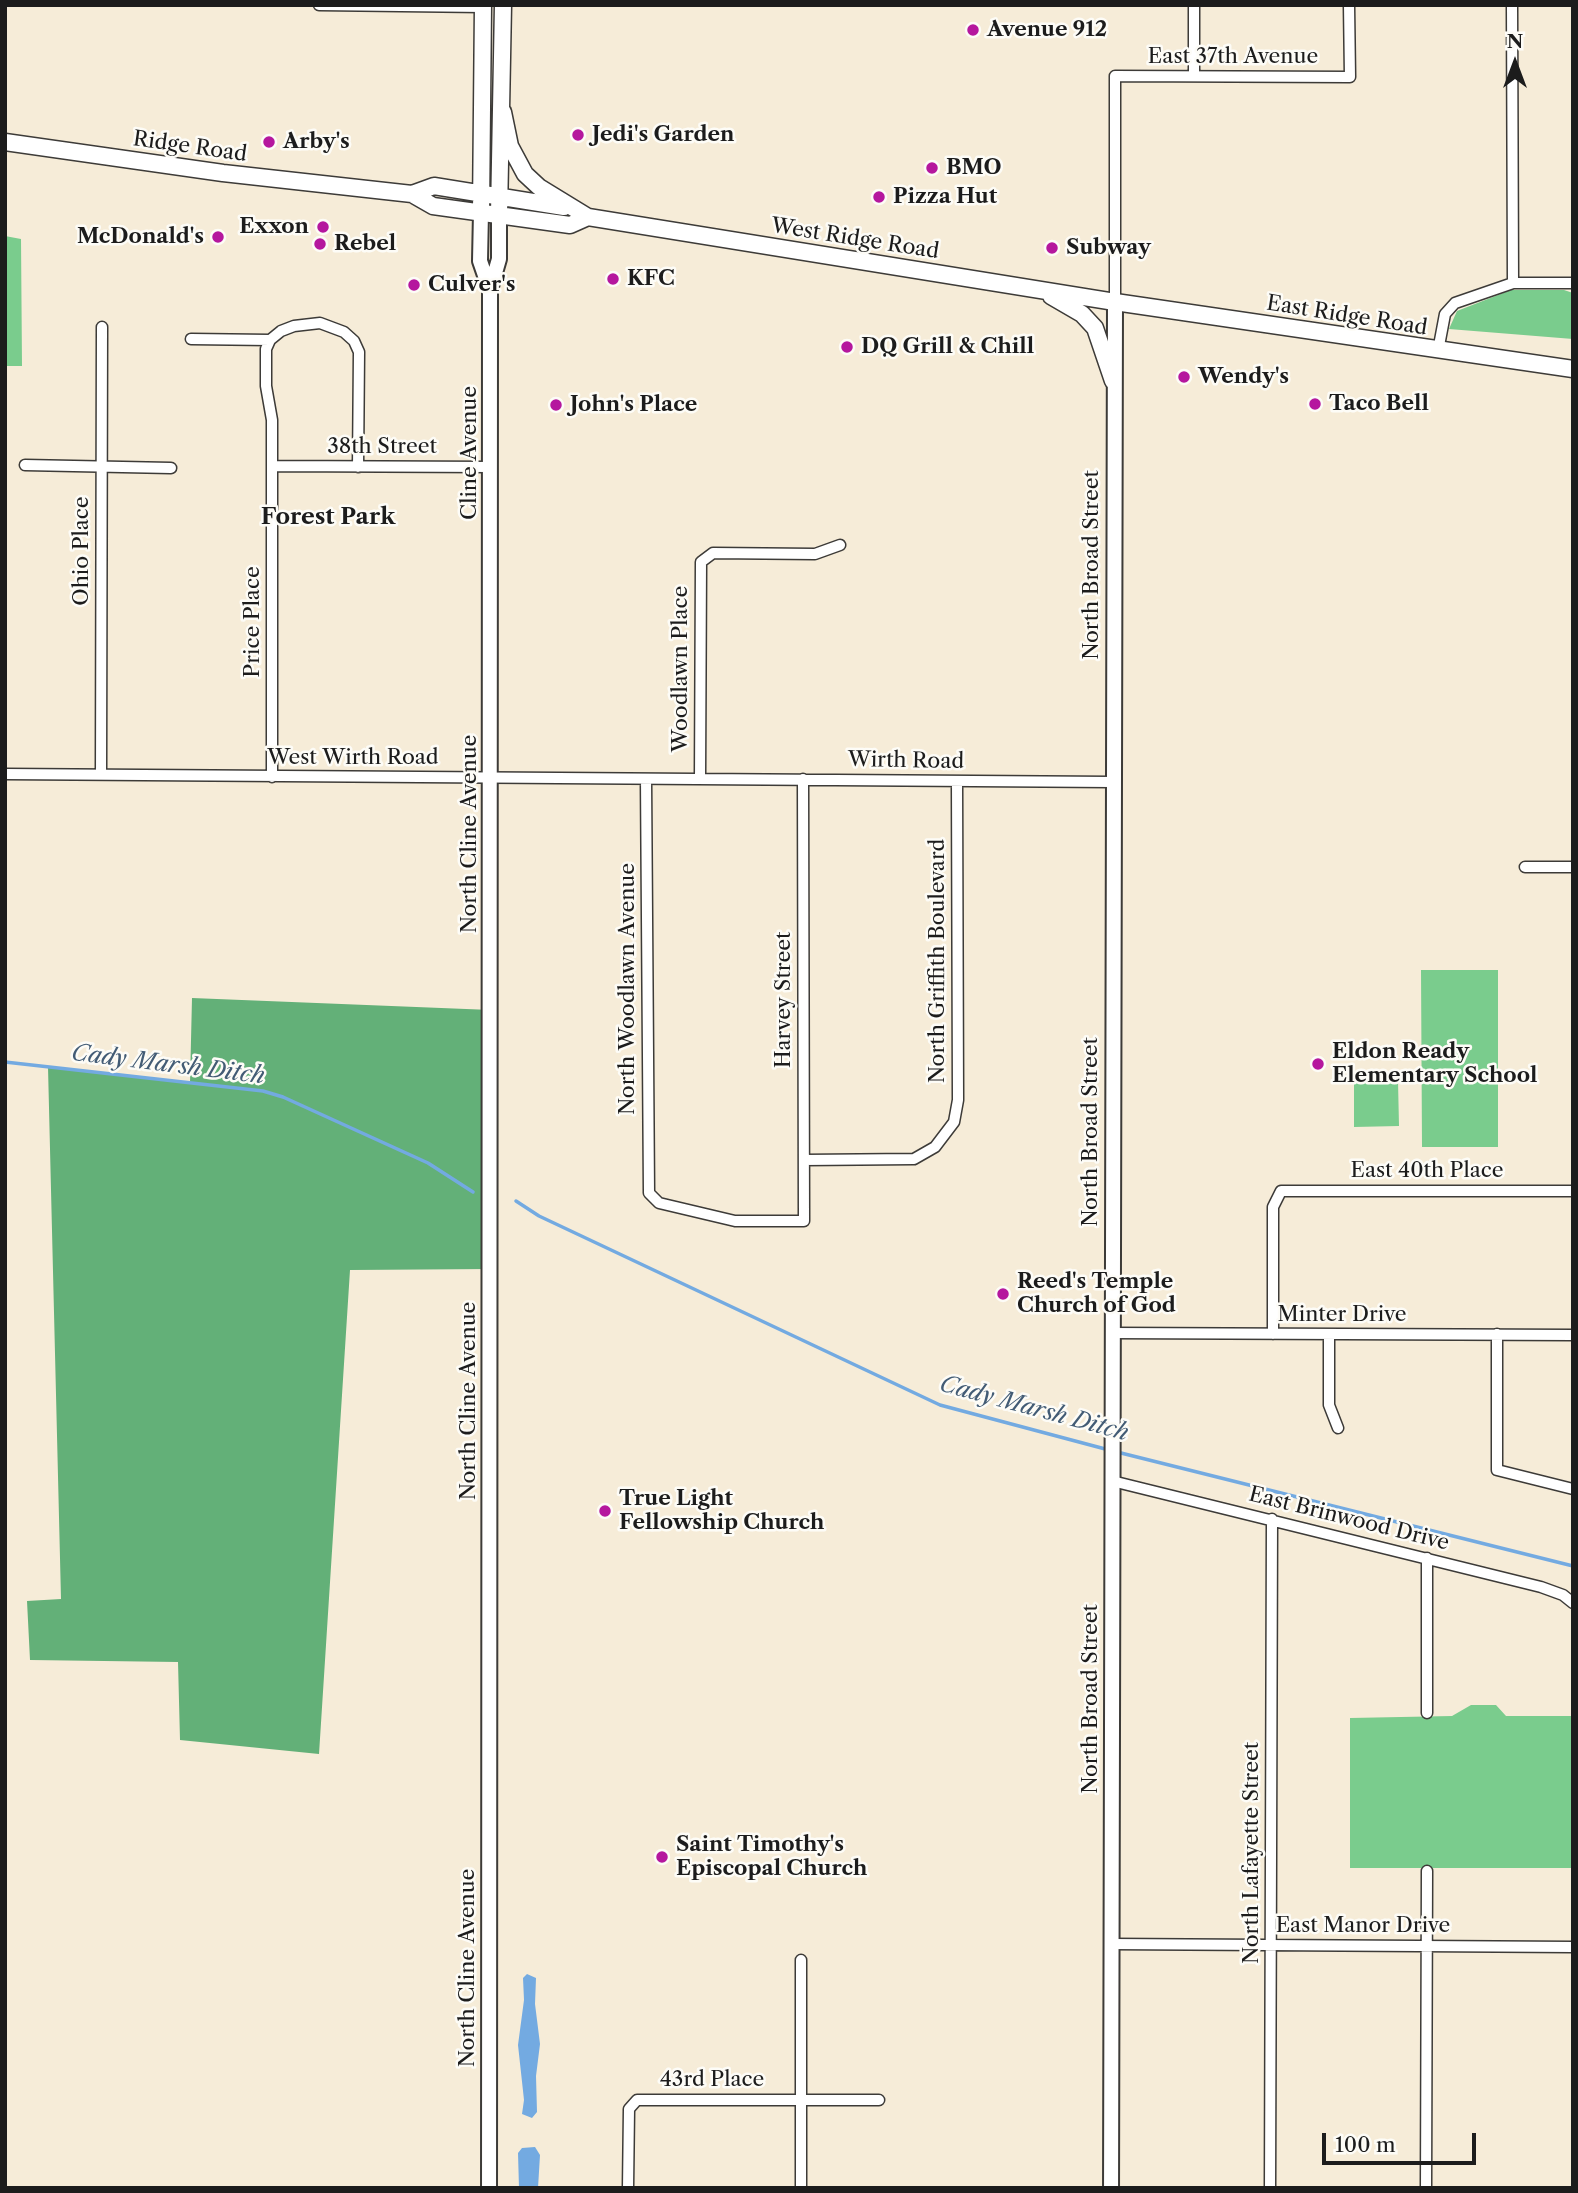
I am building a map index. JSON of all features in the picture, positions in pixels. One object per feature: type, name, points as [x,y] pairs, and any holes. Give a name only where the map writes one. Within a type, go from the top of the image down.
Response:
[{"type":"main road","name":"Cline Avenue","points":[[481,212],[491,194],[503,113],[503,5]]},
{"type":"main road","name":"Cline Avenue","points":[[483,6],[491,194],[499,214]]},
{"type":"main road","points":[[503,113],[510,146],[525,174],[539,187],[581,213]]},
{"type":"main road","name":"Ridge Road","points":[[5,142],[223,173],[412,194],[433,206],[499,214]]},
{"type":"main road","name":"Ridge Road","points":[[412,194],[435,186],[491,194]]},
{"type":"main road","name":"West Ridge Road","points":[[491,194],[581,213],[1115,302]]},
{"type":"main road","name":"West Ridge Road","points":[[499,214],[570,225],[581,213]]},
{"type":"main road","points":[[1040,290],[1082,314],[1095,328],[1113,381]]},
{"type":"main road","name":"East Ridge Road","points":[[1115,302],[1573,369]]},
{"type":"street","points":[[319,5],[483,6]]},
{"type":"street","points":[[1194,5],[1194,76]]},
{"type":"street","name":"East 37th Avenue","points":[[1115,76],[1350,77],[1349,5]]},
{"type":"street","points":[[1512,5],[1513,283]]},
{"type":"street","name":"North Broad Street","points":[[1111,2188],[1115,76]]},
{"type":"street","name":"Cline Avenue","points":[[481,212],[480,261],[490,290]]},
{"type":"street","name":"Cline Avenue","points":[[491,615],[490,290],[499,259],[499,214]]},
{"type":"street","points":[[1438,351],[1445,314],[1455,303],[1513,283],[1573,283]]},
{"type":"street","points":[[191,339],[271,340],[281,331],[309,323],[335,327],[354,341],[359,352],[358,467]]},
{"type":"street","name":"Ohio Place","points":[[101,775],[102,327]]},
{"type":"street","name":"Price Place","points":[[271,340],[266,349],[266,386],[272,420],[272,777]]},
{"type":"street","points":[[25,465],[171,468]]},
{"type":"street","name":"38th Street","points":[[272,466],[491,467]]},
{"type":"street","name":"Woodlawn Place","points":[[700,779],[700,571],[703,559],[713,554],[815,554],[839,545]]},
{"type":"street","name":"North Cline Avenue","points":[[489,2188],[491,615]]},
{"type":"street","name":"West Wirth Road","points":[[5,774],[700,779]]},
{"type":"street","name":"North Woodlawn Avenue","points":[[646,779],[651,1198],[660,1203],[727,1220],[804,1221]]},
{"type":"street","name":"Wirth Road","points":[[700,779],[1112,782]]},
{"type":"street","name":"Harvey Street","points":[[803,779],[804,1221]]},
{"type":"street","name":"North Griffith Boulevard","points":[[804,1160],[914,1159],[945,1138],[954,1122],[958,1100],[957,782]]},
{"type":"street","points":[[1525,867],[1573,867]]},
{"type":"street","name":"East 40th Place","points":[[1273,1334],[1273,1207],[1281,1191],[1573,1191]]},
{"type":"street","name":"Minter Drive","points":[[1112,1332],[1573,1335]]},
{"type":"street","points":[[1329,1334],[1329,1405],[1338,1428]]},
{"type":"street","points":[[1497,1334],[1497,1470],[1573,1489]]},
{"type":"street","name":"East Brinwood Drive","points":[[1112,1481],[1541,1587],[1563,1595],[1573,1603]]},
{"type":"street","name":"North Lafayette Street","points":[[1270,2188],[1272,1519]]},
{"type":"street","points":[[1427,1558],[1427,1713]]},
{"type":"street","points":[[1426,2188],[1427,1871]]},
{"type":"street","name":"East Manor Drive","points":[[1111,1944],[1573,1947]]},
{"type":"street","points":[[800,2188],[801,1960]]},
{"type":"street","name":"43rd Place","points":[[628,2188],[629,2109],[637,2099],[879,2100]]},
{"type":"green space","points":[[5,236],[21,239],[22,366],[5,366]]},
{"type":"green space","points":[[1511,290],[1564,290],[1573,293],[1573,339],[1449,329],[1457,311]]},
{"type":"green space","points":[[1421,970],[1498,970],[1498,1147],[1422,1147]]},
{"type":"green space","points":[[192,998],[491,1010],[491,1269],[350,1270],[319,1754],[180,1740],[178,1662],[30,1660],[27,1601],[61,1599],[48,1067],[190,1083]]},
{"type":"green space","points":[[1354,1081],[1398,1081],[1399,1126],[1354,1127]]},
{"type":"green space","points":[[1471,1705],[1496,1705],[1506,1716],[1573,1716],[1573,1868],[1350,1868],[1350,1718],[1452,1716]]},
{"type":"water","points":[[527,1974],[536,1978],[535,2004],[540,2044],[536,2076],[537,2112],[532,2118],[522,2114],[524,2100],[518,2045],[524,2000],[523,1978]]},
{"type":"water","points":[[535,2147],[540,2155],[538,2188],[519,2188],[518,2153],[522,2148]]},
{"type":"waterway","name":"Cady Marsh Ditch","points":[[5,1062],[263,1091],[283,1097],[428,1163],[473,1192]]},
{"type":"waterway","name":"Cady Marsh Ditch","points":[[516,1201],[539,1216],[940,1405],[1109,1450]]},
{"type":"waterway","name":"Cady Marsh Ditch","points":[[1117,1452],[1573,1566]]},
{"type":"place","name":"Avenue 912","points":[[973,30]]},
{"type":"place","name":"Jedi's Garden","points":[[578,135]]},
{"type":"place","name":"Arby's","points":[[269,142]]},
{"type":"place","name":"BMO","points":[[932,168]]},
{"type":"place","name":"Pizza Hut","points":[[879,197]]},
{"type":"place","name":"Exxon","points":[[323,227]]},
{"type":"place","name":"McDonald's","points":[[218,237]]},
{"type":"place","name":"Rebel","points":[[320,244]]},
{"type":"place","name":"Subway","points":[[1052,248]]},
{"type":"place","name":"KFC","points":[[613,279]]},
{"type":"place","name":"Culver's","points":[[414,285]]},
{"type":"place","name":"DQ Grill & Chill","points":[[847,347]]},
{"type":"place","name":"Wendy's","points":[[1184,377]]},
{"type":"place","name":"Taco Bell","points":[[1315,404]]},
{"type":"place","name":"John's Place","points":[[556,405]]},
{"type":"place","name":"Eldon Ready Elementary School","points":[[1318,1064]]},
{"type":"place","name":"Reed's Temple Church of God","points":[[1003,1294]]},
{"type":"place","name":"True Light Fellowship Church","points":[[605,1511]]},
{"type":"place","name":"Saint Timothy's Episcopal Church","points":[[662,1857]]},
{"type":"district","name":"Forest Park","points":[[328,517]]}]
